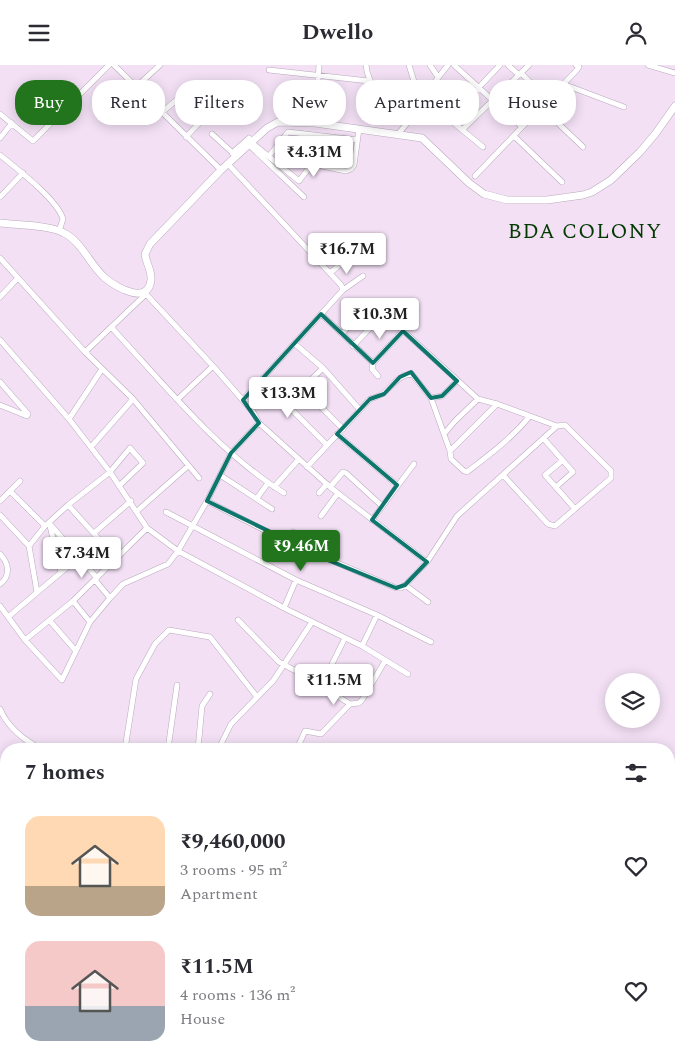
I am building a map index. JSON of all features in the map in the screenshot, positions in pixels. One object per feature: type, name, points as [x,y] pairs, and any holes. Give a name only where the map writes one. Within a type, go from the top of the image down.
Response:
[{"type":"street","points":[[0,114],[33,141],[109,65]]},
{"type":"street","points":[[114,65],[129,80]]},
{"type":"street","points":[[144,80],[160,65]]},
{"type":"street","points":[[318,80],[319,65]]},
{"type":"street","points":[[366,65],[369,80]]},
{"type":"street","points":[[409,65],[414,80]]},
{"type":"street","points":[[430,65],[438,77]]},
{"type":"street","points":[[436,80],[448,65]]},
{"type":"street","points":[[454,65],[470,80]]},
{"type":"street","points":[[479,86],[500,65]]},
{"type":"street","points":[[508,65],[526,80]]},
{"type":"street","points":[[514,80],[529,65]]},
{"type":"street","points":[[567,80],[579,67],[576,65]]},
{"type":"street","points":[[648,65],[675,73]]},
{"type":"street","points":[[269,70],[359,80]]},
{"type":"street","points":[[479,88],[489,97]]},
{"type":"street","points":[[576,89],[624,107]]},
{"type":"street","points":[[165,110],[175,101]]},
{"type":"street","points":[[462,130],[489,105]]},
{"type":"street","points":[[330,125],[415,136],[427,141],[469,183],[484,194],[507,200],[547,200],[575,197],[592,192],[611,180],[645,146],[675,106]]},
{"type":"street","points":[[165,117],[221,170]]},
{"type":"street","points":[[0,138],[12,123]]},
{"type":"street","points":[[186,137],[197,125]]},
{"type":"street","points":[[86,352],[145,293],[150,285],[150,270],[146,259],[146,250],[228,164],[234,155],[273,125]]},
{"type":"street","points":[[398,134],[406,125]]},
{"type":"street","points":[[456,125],[483,147]]},
{"type":"street","points":[[560,125],[583,147]]},
{"type":"street","points":[[475,176],[522,127]]},
{"type":"street","points":[[250,142],[299,181],[312,164],[346,171],[351,169],[354,165],[359,129]]},
{"type":"street","points":[[269,156],[288,132],[358,140]]},
{"type":"street","points":[[212,134],[234,155]]},
{"type":"street","points":[[514,136],[562,182]]},
{"type":"street","points":[[250,142],[304,197]]},
{"type":"street","points":[[0,155],[23,173],[61,212],[63,219],[59,231]]},
{"type":"street","points":[[228,164],[341,285],[343,290]]},
{"type":"street","points":[[0,197],[23,173]]},
{"type":"street","points":[[0,223],[59,231],[66,234],[75,242],[97,271],[106,278],[132,293],[145,293]]},
{"type":"street","points":[[330,273],[350,256]]},
{"type":"street","points":[[0,258],[102,369],[134,399],[198,478]]},
{"type":"street","points":[[243,400],[343,290],[364,275]]},
{"type":"street","points":[[0,297],[18,278]]},
{"type":"street","points":[[145,293],[243,400],[259,423],[328,485],[427,562]]},
{"type":"street","points":[[342,334],[367,304],[376,305],[478,399],[497,404],[557,427]]},
{"type":"street","points":[[353,346],[384,313]]},
{"type":"street","points":[[321,314],[373,363]]},
{"type":"street","points":[[111,327],[230,453],[284,493]]},
{"type":"street","points":[[378,376],[372,369],[373,363],[402,331]]},
{"type":"street","points":[[0,339],[91,447],[131,501],[147,528],[178,551],[284,608],[362,646],[408,675]]},
{"type":"street","points":[[295,344],[323,368],[360,410]]},
{"type":"street","points":[[178,399],[213,366]]},
{"type":"street","points":[[286,404],[323,368]]},
{"type":"street","points":[[69,419],[102,369]]},
{"type":"street","points":[[307,467],[370,399],[384,394],[400,377],[406,375],[412,374],[431,398],[450,451],[451,459],[464,471],[468,472],[520,429],[529,417]]},
{"type":"street","points":[[262,380],[327,445]]},
{"type":"street","points":[[431,398],[442,396],[457,381]]},
{"type":"street","points":[[0,382],[28,414],[27,416],[0,405]]},
{"type":"street","points":[[302,389],[343,429]]},
{"type":"street","points":[[91,447],[134,399]]},
{"type":"street","points":[[444,434],[478,399]]},
{"type":"street","points":[[450,451],[497,404]]},
{"type":"street","points":[[0,607],[25,640],[62,680],[90,622],[110,598],[123,584],[168,564],[178,551],[207,501],[230,453],[259,423]]},
{"type":"street","points":[[207,501],[288,542],[396,588],[401,588],[427,562],[457,516],[503,475],[544,439],[557,427],[562,424],[610,471],[610,478],[555,526],[548,524],[503,475]]},
{"type":"street","points":[[337,434],[397,485]]},
{"type":"street","points":[[544,439],[573,473],[556,487]]},
{"type":"street","points":[[29,546],[47,524],[110,472],[130,448],[143,463],[119,486]]},
{"type":"street","points":[[274,487],[299,459]]},
{"type":"street","points":[[562,461],[545,475],[575,509]]},
{"type":"street","points":[[372,520],[414,464]]},
{"type":"street","points":[[137,511],[188,466]]},
{"type":"street","points":[[319,493],[343,472],[382,506]]},
{"type":"street","points":[[220,475],[272,509]]},
{"type":"street","points":[[0,501],[20,481]]},
{"type":"street","points":[[257,498],[268,483]]},
{"type":"street","points":[[10,491],[47,524],[96,579],[110,598]]},
{"type":"street","points":[[321,516],[338,493]]},
{"type":"street","points":[[94,533],[131,501]]},
{"type":"street","points":[[68,505],[116,558]]},
{"type":"street","points":[[166,512],[296,581],[377,615],[431,642]]},
{"type":"street","points":[[0,515],[29,546],[37,592]]},
{"type":"street","points":[[47,524],[61,572]]},
{"type":"street","points":[[25,640],[73,601],[147,528]]},
{"type":"street","points":[[288,542],[293,533]]},
{"type":"street","points":[[0,554],[6,560],[8,573],[4,582],[0,584]]},
{"type":"street","points":[[8,617],[78,558]]},
{"type":"street","points":[[284,608],[296,581]]},
{"type":"street","points":[[406,585],[428,602]]},
{"type":"street","points":[[73,601],[90,622]]},
{"type":"street","points":[[362,646],[377,615]]},
{"type":"street","points":[[238,620],[284,665],[350,704],[359,703],[362,700],[385,661]]},
{"type":"street","points":[[50,621],[76,651]]},
{"type":"street","points":[[222,743],[231,724],[273,681],[312,622]]},
{"type":"street","points":[[126,743],[136,679],[155,644],[169,630],[210,637],[257,697]]},
{"type":"street","points":[[315,682],[323,672],[329,670],[345,638]]},
{"type":"street","points":[[169,743],[177,685]]},
{"type":"street","points":[[199,743],[202,706],[210,694]]},
{"type":"street","points":[[300,743],[305,731],[321,734],[350,704]]},
{"type":"street","points":[[0,709],[4,719],[30,743]]},
{"type":"highlighted area","points":[[321,314],[373,363],[403,331],[457,381],[442,396],[431,398],[411,372],[400,377],[384,394],[370,399],[337,434],[397,485],[372,520],[427,562],[405,585],[396,588],[328,560],[207,501],[231,453],[259,423],[243,400]]},
{"type":"district","name":"BDA COLONY","points":[[585,231]]}]
